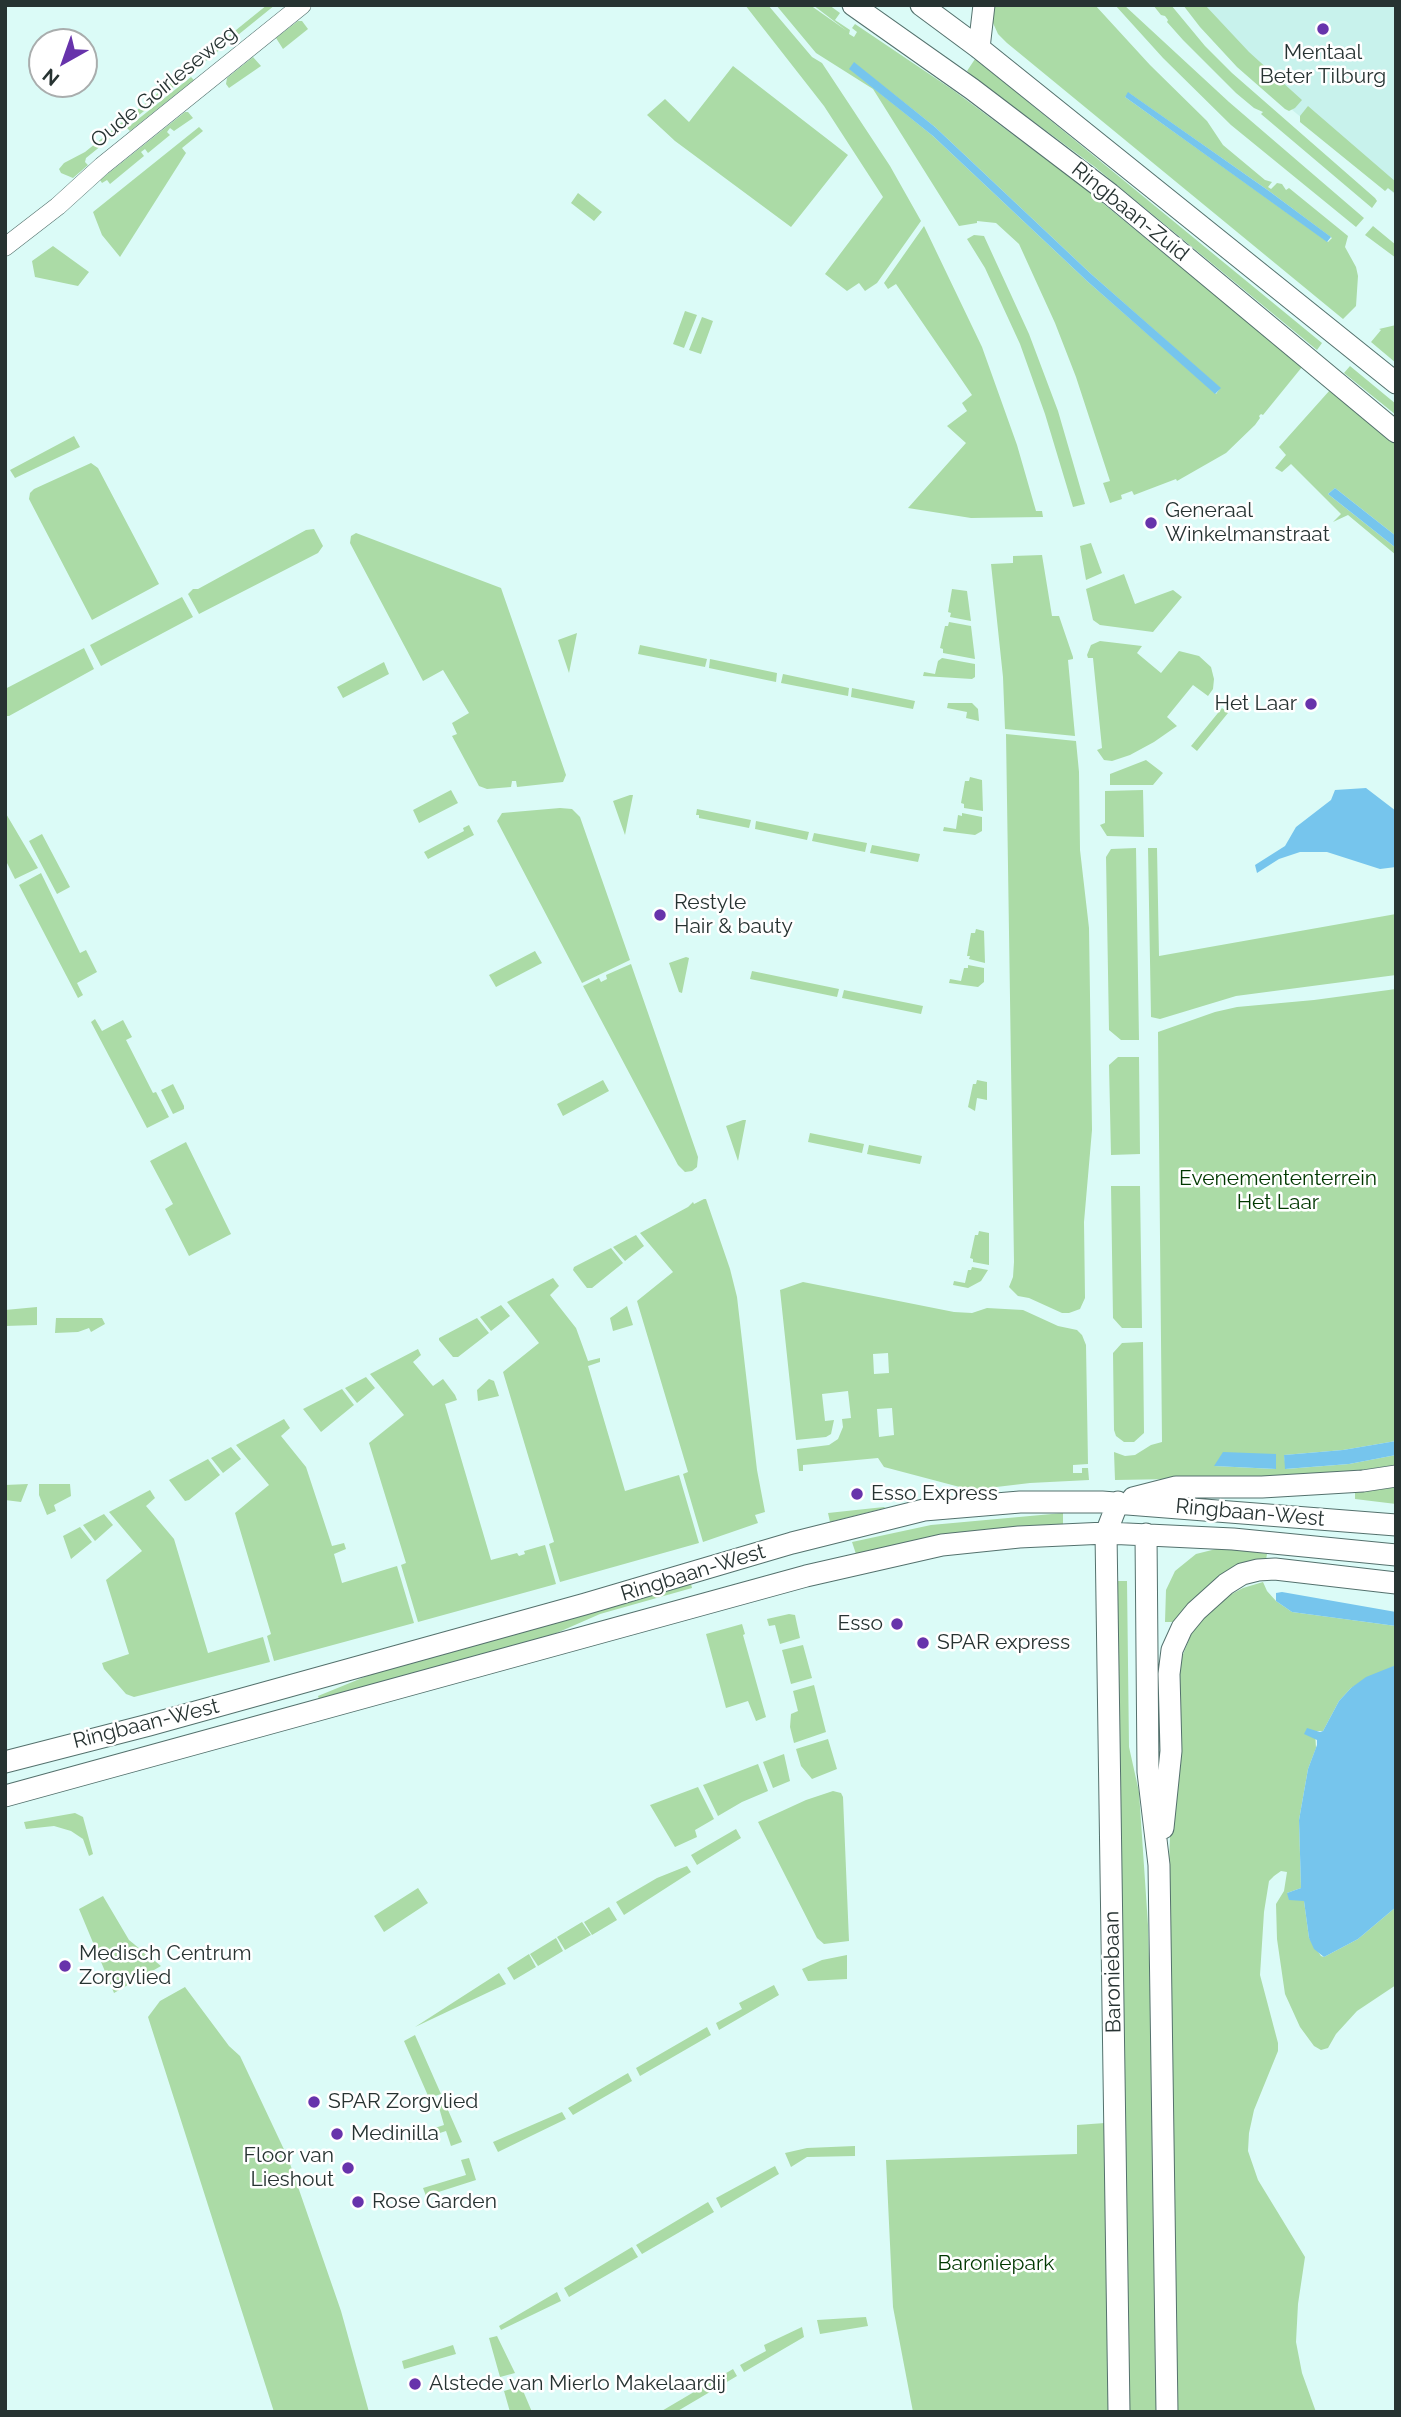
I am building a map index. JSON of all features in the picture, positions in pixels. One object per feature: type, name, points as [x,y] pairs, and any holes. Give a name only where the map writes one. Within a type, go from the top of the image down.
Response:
[{"type":"main road","name":"Ringbaan-Zuid","points":[[853,5],[1027,130],[1110,194],[1396,432]]},
{"type":"main road","name":"Ringbaan-Zuid","points":[[921,5],[979,48],[1396,383]]},
{"type":"main road","points":[[979,48],[984,5]]},
{"type":"main road","points":[[1118,1502],[1176,1487],[1262,1487],[1396,1476]]},
{"type":"main road","name":"Ringbaan-West","points":[[5,1762],[149,1725],[585,1604],[792,1543],[924,1510],[1020,1502],[1118,1502],[1396,1525]]},
{"type":"main road","points":[[1106,1533],[1118,1502]]},
{"type":"main road","points":[[1118,1502],[1146,1534],[1148,1772],[1159,1865],[1167,2412]]},
{"type":"main road","name":"Ringbaan-West","points":[[5,1796],[806,1576],[910,1551],[993,1539],[1106,1533],[1259,1541],[1396,1555]]},
{"type":"main road","name":"Baroniebaan","points":[[1106,1533],[1118,2412]]},
{"type":"main road","points":[[1159,1865],[1171,1751],[1170,1662],[1176,1639],[1196,1611],[1226,1584],[1242,1574],[1258,1570],[1275,1569],[1396,1583]]},
{"type":"street","name":"Oude Goirleseweg","points":[[5,247],[302,5]]},
{"type":"shaded area","points":[[1191,5],[1396,5],[1396,195],[1252,77]]},
{"type":"green space","points":[[267,5],[275,5],[86,158],[88,165],[73,178],[61,173],[59,169],[64,163],[85,152]]},
{"type":"green space","points":[[745,5],[768,5],[812,57],[822,63],[890,166],[921,221],[877,283],[865,291],[859,283],[847,291],[825,274],[883,197],[824,106]]},
{"type":"green space","points":[[776,5],[810,5],[847,31],[813,5],[829,5],[840,13],[835,20],[850,30],[849,34],[854,37],[857,32],[852,28],[855,24],[953,90],[1082,186],[1302,367],[1263,415],[1259,416],[1255,425],[1226,453],[1177,481],[1176,479],[1134,495],[1132,491],[1121,495],[1122,499],[1110,503],[1103,483],[1110,481],[1076,377],[1019,244],[996,223],[977,221],[959,226],[873,89],[816,53]],"holes":[[[854,63],[935,127],[1090,273],[1220,388],[1216,394],[1087,281],[933,136],[850,69]]]},
{"type":"green space","points":[[992,5],[1095,5],[1150,65],[1207,121],[1223,145],[1265,180],[1272,182],[1268,187],[1271,189],[1277,183],[1282,184],[1286,190],[1289,188],[1348,236],[1345,247],[1358,276],[1356,306],[1343,319],[1007,43],[998,34],[993,23]],"holes":[[[1129,93],[1332,238],[1328,242],[1125,97]]]},
{"type":"green space","points":[[1115,5],[1124,5],[1229,102],[1364,218],[1356,227],[1231,125],[1163,58]]},
{"type":"green space","points":[[1153,5],[1171,5],[1232,73],[1375,198],[1377,201],[1372,208],[1261,114],[1263,112],[1236,93],[1183,40]]},
{"type":"green space","points":[[1183,5],[1205,5],[1249,52],[1302,100],[1295,108],[1289,111],[1285,109],[1237,67]]},
{"type":"green space","points":[[298,21],[302,21],[308,29],[283,49],[276,38]]},
{"type":"green space","points":[[253,57],[261,66],[229,88],[226,84],[227,78]]},
{"type":"green space","points":[[975,59],[1322,343],[1317,350],[1095,167],[972,76],[967,71]]},
{"type":"green space","points":[[733,66],[848,155],[791,227],[675,141],[647,115],[665,99],[689,122]]},
{"type":"green space","points":[[191,77],[194,80],[130,131],[127,128]]},
{"type":"green space","points":[[1308,106],[1396,182],[1396,194],[1388,188],[1385,191],[1300,122],[1300,116]]},
{"type":"green space","points":[[185,112],[193,118],[174,131],[170,128],[167,132],[170,135],[148,153],[145,149],[141,152],[144,156],[110,184],[107,180],[102,183],[100,180]]},
{"type":"green space","points":[[199,127],[203,131],[182,148],[186,153],[120,257],[102,235],[93,212]]},
{"type":"green space","points":[[578,193],[602,212],[594,221],[571,203]]},
{"type":"green space","points":[[924,226],[982,347],[1017,445],[1036,511],[1042,511],[1043,517],[971,518],[908,508],[966,443],[947,426],[967,411],[962,403],[972,395],[896,284],[888,289],[884,283]]},
{"type":"green space","points":[[1373,226],[1396,245],[1396,258],[1365,235]]},
{"type":"green space","points":[[974,235],[984,236],[1029,334],[1058,411],[1085,504],[1073,507],[1045,414],[1020,344],[985,268],[967,239]]},
{"type":"green space","points":[[53,246],[89,272],[78,286],[35,277],[32,261]]},
{"type":"green space","points":[[685,311],[697,315],[684,348],[673,344]]},
{"type":"green space","points":[[702,317],[713,321],[701,354],[689,350]]},
{"type":"green space","points":[[1396,325],[1396,363],[1371,342],[1381,330],[1379,329]]},
{"type":"green space","points":[[1350,366],[1396,404],[1396,415],[1344,373]]},
{"type":"green space","points":[[1330,390],[1396,443],[1396,536],[1335,488],[1328,494],[1396,548],[1396,555],[1348,515],[1333,522],[1341,514],[1291,464],[1282,472],[1275,468],[1286,455],[1279,447]]},
{"type":"green space","points":[[74,436],[80,447],[15,478],[10,470]]},
{"type":"green space","points":[[91,463],[98,468],[159,584],[92,620],[29,499],[34,489]]},
{"type":"green space","points":[[314,529],[323,546],[318,553],[199,614],[188,594],[193,589],[198,589],[306,530]]},
{"type":"green space","points":[[356,533],[501,588],[566,775],[563,782],[517,787],[516,781],[512,781],[511,787],[487,789],[479,786],[452,736],[457,734],[452,723],[469,713],[443,670],[423,681],[350,543],[351,536]]},
{"type":"green space","points":[[1091,543],[1102,573],[1086,580],[1080,546]]},
{"type":"green space","points":[[1042,555],[1052,616],[1059,616],[1073,657],[1068,660],[1075,736],[1005,729],[1003,677],[991,564],[1013,563],[1013,556]]},
{"type":"green space","points":[[1124,574],[1135,604],[1173,590],[1182,597],[1153,632],[1100,625],[1093,620],[1086,589]]},
{"type":"green space","points":[[952,589],[967,591],[971,621],[950,617],[951,613],[948,612]]},
{"type":"green space","points":[[182,597],[193,617],[101,666],[90,645]]},
{"type":"green space","points":[[949,622],[971,626],[975,659],[943,653],[940,648],[945,626],[948,626]]},
{"type":"green space","points":[[577,633],[569,673],[558,640]]},
{"type":"green space","points":[[1100,641],[1142,646],[1137,653],[1161,673],[1179,651],[1199,656],[1211,667],[1213,689],[1208,696],[1193,685],[1167,717],[1177,726],[1130,755],[1112,761],[1104,760],[1097,750],[1102,748],[1093,658],[1088,658],[1087,655],[1091,645]]},
{"type":"green space","points":[[640,645],[707,659],[705,667],[638,654]]},
{"type":"green space","points":[[84,648],[94,669],[5,716],[5,689]]},
{"type":"green space","points":[[942,658],[975,664],[975,677],[923,676],[924,672],[935,674],[938,661]]},
{"type":"green space","points":[[710,659],[777,673],[776,682],[709,668]]},
{"type":"green space","points":[[384,662],[389,674],[343,698],[337,687]]},
{"type":"green space","points":[[783,674],[849,688],[848,696],[781,683]]},
{"type":"green space","points":[[852,688],[915,701],[913,709],[851,697]]},
{"type":"green space","points":[[948,703],[972,703],[978,709],[979,721],[966,718],[967,712],[947,708]]},
{"type":"green space","points":[[1222,708],[1228,713],[1197,751],[1191,746]]},
{"type":"green space","points":[[1006,734],[1076,741],[1080,850],[1089,928],[1092,1130],[1084,1222],[1085,1298],[1080,1309],[1069,1313],[1062,1313],[1018,1296],[1009,1287],[1014,1262]]},
{"type":"green space","points":[[1146,760],[1163,773],[1153,785],[1110,785],[1110,774]]},
{"type":"green space","points":[[970,777],[982,780],[983,811],[964,808],[961,803],[965,781],[969,781]]},
{"type":"green space","points":[[451,790],[458,803],[419,823],[413,810]]},
{"type":"green space","points":[[1143,790],[1144,837],[1107,836],[1100,825],[1105,823],[1105,791]]},
{"type":"green space","points":[[633,795],[625,835],[613,801]]},
{"type":"green space","points":[[572,809],[580,817],[630,960],[582,983],[497,821],[502,813]]},
{"type":"green space","points":[[697,809],[751,820],[749,828],[699,818],[699,815],[696,815]]},
{"type":"green space","points":[[5,812],[38,868],[15,879],[5,859]]},
{"type":"green space","points":[[962,813],[982,817],[982,831],[975,835],[943,831],[944,827],[956,829],[958,815],[962,816]]},
{"type":"green space","points":[[756,821],[809,832],[807,840],[755,829]]},
{"type":"green space","points":[[469,825],[474,835],[428,859],[424,852],[464,831],[463,828]]},
{"type":"green space","points":[[814,833],[867,843],[865,852],[812,841]]},
{"type":"green space","points":[[42,834],[70,887],[57,894],[29,841]]},
{"type":"green space","points":[[872,845],[920,854],[918,862],[870,853]]},
{"type":"green space","points":[[1136,848],[1139,1040],[1121,1040],[1109,1030],[1106,857],[1111,849]]},
{"type":"green space","points":[[1148,848],[1157,848],[1159,956],[1396,914],[1396,975],[1236,996],[1160,1019],[1151,1017]]},
{"type":"green space","points":[[41,873],[80,953],[86,950],[97,972],[77,983],[83,995],[78,998],[19,885]]},
{"type":"green space","points":[[976,929],[984,931],[985,963],[967,956],[971,933],[975,933]]},
{"type":"green space","points":[[535,951],[542,963],[496,987],[489,975]]},
{"type":"green space","points":[[689,958],[682,993],[679,992],[669,963]]},
{"type":"green space","points":[[631,964],[698,1157],[697,1167],[692,1171],[685,1172],[678,1165],[583,986],[599,978],[601,982],[607,979],[606,975]]},
{"type":"green space","points":[[968,965],[984,968],[984,982],[978,987],[949,983],[950,979],[961,981],[964,968],[968,968]]},
{"type":"green space","points":[[752,971],[839,989],[837,997],[750,979]]},
{"type":"green space","name":"Evenemententerrein Het Laar","points":[[1396,989],[1396,1441],[1343,1450],[1284,1455],[1286,1469],[1349,1464],[1396,1455],[1396,1465],[1288,1477],[1115,1480],[1114,1452],[1125,1456],[1135,1455],[1162,1442],[1158,1032],[1237,1007]],"holes":[[[1275,1454],[1275,1469],[1214,1466]]]},
{"type":"green space","points":[[844,990],[923,1006],[921,1014],[842,998]]},
{"type":"green space","points":[[95,1019],[102,1031],[123,1020],[132,1037],[126,1040],[153,1093],[156,1092],[169,1117],[147,1128],[91,1022]]},
{"type":"green space","points":[[1118,1057],[1139,1057],[1140,1154],[1111,1155],[1109,1065]]},
{"type":"green space","points":[[603,1080],[609,1091],[563,1116],[557,1104]]},
{"type":"green space","points":[[977,1080],[987,1082],[987,1100],[977,1098],[975,1111],[968,1107],[973,1084],[976,1084]]},
{"type":"green space","points":[[173,1084],[184,1109],[173,1114],[161,1090]]},
{"type":"green space","points":[[746,1120],[738,1161],[726,1126]]},
{"type":"green space","points":[[810,1133],[864,1144],[862,1153],[808,1142]]},
{"type":"green space","points":[[186,1142],[231,1234],[189,1256],[165,1209],[173,1204],[150,1161]]},
{"type":"green space","points":[[869,1145],[922,1156],[920,1164],[867,1154]]},
{"type":"green space","points":[[1111,1186],[1140,1186],[1142,1328],[1122,1328],[1113,1318]]},
{"type":"green space","points":[[704,1199],[730,1269],[737,1297],[757,1470],[765,1512],[755,1515],[758,1523],[703,1542],[683,1474],[688,1472],[637,1301],[673,1272],[640,1233],[693,1202],[694,1204]]},
{"type":"green space","points":[[979,1231],[989,1233],[989,1265],[973,1262],[970,1258],[975,1235],[978,1235]]},
{"type":"green space","points":[[636,1235],[644,1246],[625,1261],[613,1247]]},
{"type":"green space","points":[[611,1248],[623,1263],[592,1288],[587,1288],[573,1270],[574,1267]]},
{"type":"green space","points":[[972,1267],[988,1270],[981,1281],[968,1288],[953,1285],[954,1281],[965,1283],[968,1270]]},
{"type":"green space","points":[[553,1278],[559,1286],[550,1295],[576,1328],[588,1361],[600,1358],[600,1362],[588,1366],[625,1491],[679,1475],[699,1543],[560,1582],[549,1544],[554,1542],[503,1372],[539,1343],[507,1302]]},
{"type":"green space","points":[[803,1282],[954,1312],[972,1313],[987,1308],[1023,1310],[1058,1326],[1077,1330],[1086,1345],[1088,1464],[1073,1465],[1073,1473],[1082,1473],[1082,1468],[1088,1468],[1089,1480],[971,1490],[884,1467],[878,1458],[803,1465],[803,1471],[799,1471],[797,1449],[829,1445],[838,1439],[843,1427],[842,1419],[851,1418],[848,1391],[822,1394],[825,1421],[834,1420],[831,1434],[826,1437],[796,1440],[780,1290]],"holes":[[[888,1353],[889,1373],[874,1374],[873,1354]],[[892,1408],[894,1435],[879,1437],[877,1409]]]},
{"type":"green space","points":[[501,1305],[510,1316],[491,1331],[480,1317]]},
{"type":"green space","points":[[627,1306],[633,1325],[613,1331],[610,1318]]},
{"type":"green space","points":[[37,1307],[37,1325],[5,1326],[5,1310]]},
{"type":"green space","points":[[56,1318],[102,1318],[105,1324],[91,1332],[89,1328],[78,1332],[55,1333]]},
{"type":"green space","points":[[477,1318],[489,1333],[458,1357],[453,1357],[439,1338]]},
{"type":"green space","points":[[1143,1342],[1144,1433],[1134,1442],[1124,1442],[1116,1436],[1114,1430],[1113,1353],[1122,1343]]},
{"type":"green space","points":[[418,1349],[421,1355],[413,1362],[433,1386],[443,1379],[457,1400],[445,1404],[491,1560],[517,1553],[519,1556],[525,1554],[524,1551],[545,1545],[556,1584],[418,1622],[401,1565],[406,1563],[369,1443],[404,1415],[370,1374]]},
{"type":"green space","points":[[366,1377],[375,1388],[357,1403],[345,1388]]},
{"type":"green space","points":[[489,1379],[494,1381],[499,1396],[478,1401],[477,1390]]},
{"type":"green space","points":[[342,1389],[354,1405],[321,1432],[303,1409]]},
{"type":"green space","points":[[284,1419],[290,1428],[281,1436],[306,1467],[332,1546],[344,1543],[346,1549],[334,1554],[342,1583],[397,1566],[414,1623],[274,1661],[267,1636],[271,1634],[235,1513],[269,1485],[236,1445]]},
{"type":"green space","points":[[231,1447],[241,1459],[223,1473],[211,1458]]},
{"type":"green space","points":[[208,1459],[220,1475],[185,1501],[169,1480]]},
{"type":"green space","points":[[28,1484],[21,1502],[5,1500],[5,1485]]},
{"type":"green space","points":[[39,1484],[70,1484],[71,1496],[54,1505],[56,1511],[47,1515],[39,1495]]},
{"type":"green space","points":[[1396,1487],[1396,1504],[1355,1499],[1355,1493]]},
{"type":"green space","points":[[150,1490],[155,1498],[146,1506],[174,1539],[208,1653],[263,1637],[270,1662],[134,1697],[126,1694],[104,1669],[102,1663],[129,1654],[106,1580],[142,1551],[109,1512]]},
{"type":"green space","points":[[884,1507],[830,1522],[828,1513]]},
{"type":"green space","points":[[1063,1513],[1063,1526],[856,1554],[852,1542],[931,1525]]},
{"type":"green space","points":[[104,1514],[113,1525],[95,1541],[83,1525]]},
{"type":"green space","points":[[80,1527],[92,1542],[71,1559],[63,1536]]},
{"type":"green space","points":[[1216,1549],[1267,1554],[1265,1566],[1179,1622],[1165,1622],[1166,1590],[1175,1571],[1196,1554]]},
{"type":"green space","points":[[1116,1581],[1127,1581],[1129,1747],[1139,1792],[1148,1925],[1154,2124],[1157,2412],[1127,2412]]},
{"type":"green space","points":[[1263,1582],[1276,1601],[1292,1612],[1396,1626],[1396,1665],[1351,1688],[1339,1701],[1323,1731],[1315,1731],[1316,1748],[1308,1769],[1299,1820],[1301,1888],[1287,1893],[1304,1901],[1309,1938],[1324,1957],[1358,1939],[1396,1907],[1396,1985],[1357,2011],[1336,2034],[1328,2048],[1321,2050],[1314,2046],[1300,2027],[1285,1994],[1277,1939],[1276,1904],[1284,1891],[1287,1872],[1281,1871],[1269,1881],[1260,1975],[1278,2051],[1254,2110],[1248,2151],[1258,2180],[1305,2257],[1296,2342],[1302,2373],[1316,2412],[1176,2412],[1169,1861],[1177,1669],[1193,1630],[1206,1613],[1226,1597]]},
{"type":"green space","points":[[691,1584],[692,1588],[600,1614],[552,1635],[319,1699],[318,1696],[384,1669]]},
{"type":"green space","points":[[795,1615],[800,1638],[780,1644],[775,1625],[769,1626],[767,1619]]},
{"type":"green space","points":[[742,1624],[766,1717],[756,1721],[748,1701],[726,1708],[706,1634]]},
{"type":"green space","points":[[803,1645],[812,1678],[791,1684],[782,1650]]},
{"type":"green space","points":[[814,1685],[826,1732],[794,1743],[790,1727],[791,1714],[798,1711],[793,1691]]},
{"type":"green space","points":[[828,1739],[837,1769],[812,1779],[801,1766],[796,1749]]},
{"type":"green space","points":[[784,1754],[790,1781],[773,1788],[763,1762]]},
{"type":"green space","points":[[758,1764],[768,1791],[718,1816],[703,1785]]},
{"type":"green space","points":[[698,1787],[714,1819],[695,1830],[697,1837],[675,1847],[650,1805]]},
{"type":"green space","points":[[833,1791],[841,1793],[843,1797],[849,1941],[824,1944],[817,1938],[758,1822]]},
{"type":"green space","points":[[75,1813],[83,1817],[93,1854],[89,1856],[83,1839],[71,1831],[54,1826],[26,1829],[24,1822]]},
{"type":"green space","points":[[736,1829],[741,1838],[697,1865],[691,1855]]},
{"type":"green space","points":[[687,1866],[691,1872],[624,1915],[616,1902],[657,1878]]},
{"type":"green space","points":[[418,1888],[428,1903],[384,1932],[374,1916]]},
{"type":"green space","points":[[103,1896],[129,1940],[161,1966],[114,1993],[79,1909]]},
{"type":"green space","points":[[609,1907],[617,1920],[592,1935],[584,1922]]},
{"type":"green space","points":[[582,1922],[591,1935],[565,1950],[557,1937]]},
{"type":"green space","points":[[556,1938],[563,1951],[538,1966],[530,1954]]},
{"type":"green space","points":[[529,1954],[536,1967],[514,1980],[507,1968]]},
{"type":"green space","points":[[847,1955],[847,1979],[808,1981],[802,1969],[822,1960]]},
{"type":"green space","points":[[499,1973],[506,1984],[415,2027]]},
{"type":"green space","points":[[774,1985],[779,1995],[719,2030],[716,2023],[742,2009],[739,2003]]},
{"type":"green space","points":[[185,1987],[229,2046],[240,2056],[288,2158],[341,2311],[369,2412],[274,2412],[148,2017],[160,2001]]},
{"type":"green space","points":[[707,2027],[711,2035],[640,2076],[636,2068]]},
{"type":"green space","points":[[415,2035],[441,2094],[429,2098],[404,2041]]},
{"type":"green space","points":[[628,2073],[632,2081],[573,2115],[568,2108]]},
{"type":"green space","points":[[444,2101],[462,2142],[451,2146],[446,2131],[409,2143],[407,2137],[444,2125],[438,2104]]},
{"type":"green space","points":[[562,2112],[566,2119],[498,2152],[493,2142]]},
{"type":"green space","name":"Baroniepark","points":[[1105,2123],[1109,2412],[913,2412],[893,2307],[886,2160],[1077,2154],[1077,2125]]},
{"type":"green space","points":[[855,2146],[855,2156],[807,2157],[791,2167],[785,2153],[807,2148]]},
{"type":"green space","points":[[469,2158],[476,2180],[426,2196],[423,2188],[466,2175],[461,2160]]},
{"type":"green space","points":[[775,2166],[779,2174],[721,2208],[716,2198]]},
{"type":"green space","points":[[708,2202],[714,2212],[642,2254],[636,2245]]},
{"type":"green space","points":[[632,2247],[638,2257],[569,2297],[564,2288]]},
{"type":"green space","points":[[557,2292],[561,2301],[501,2330],[499,2326]]},
{"type":"green space","points":[[866,2317],[868,2326],[820,2334],[817,2320]]},
{"type":"green space","points":[[802,2327],[804,2337],[744,2372],[740,2365],[766,2351],[764,2345]]},
{"type":"green space","points":[[497,2336],[515,2373],[500,2377],[489,2338]]},
{"type":"green space","points":[[453,2345],[456,2354],[404,2369],[402,2361]]},
{"type":"green space","points":[[733,2369],[737,2376],[676,2412],[660,2412]]},
{"type":"green space","points":[[521,2386],[532,2412],[510,2412],[504,2391]]},
{"type":"water","points":[[854,62],[935,127],[1090,273],[1221,388],[1215,394],[1087,281],[933,136],[849,69]]},
{"type":"water","points":[[1128,92],[1331,237],[1327,242],[1125,97]]},
{"type":"water","points":[[1335,488],[1396,536],[1396,548],[1328,494]]},
{"type":"water","points":[[1366,788],[1396,811],[1396,867],[1380,869],[1327,852],[1300,852],[1279,859],[1257,873],[1255,865],[1285,846],[1296,827],[1331,800],[1335,790]]},
{"type":"water","points":[[1396,1441],[1396,1455],[1349,1464],[1285,1469],[1284,1455],[1343,1450]]},
{"type":"water","points":[[1223,1452],[1276,1454],[1276,1469],[1214,1466]]},
{"type":"water","points":[[1276,1593],[1396,1612],[1396,1626],[1292,1612],[1276,1601]]},
{"type":"water","points":[[1396,1665],[1396,1907],[1358,1939],[1324,1957],[1314,1949],[1309,1938],[1304,1901],[1289,1900],[1287,1893],[1301,1888],[1299,1820],[1308,1769],[1317,1745],[1317,1740],[1304,1734],[1307,1728],[1323,1731],[1339,1701],[1351,1688],[1366,1677]]},
{"type":"place","name":"Mentaal Beter Tilburg","points":[[1323,29]]},
{"type":"place","name":"Generaal Winkelmanstraat","points":[[1151,523]]},
{"type":"place","name":"Het Laar","points":[[1311,704]]},
{"type":"place","name":"Restyle Hair & bauty","points":[[660,915]]},
{"type":"place","name":"Esso Express","points":[[857,1494]]},
{"type":"place","name":"Esso","points":[[897,1624]]},
{"type":"place","name":"SPAR express","points":[[923,1643]]},
{"type":"place","name":"Medisch Centrum Zorgvlied","points":[[65,1966]]},
{"type":"place","name":"SPAR Zorgvlied","points":[[314,2102]]},
{"type":"place","name":"Medinilla","points":[[337,2134]]},
{"type":"place","name":"Floor van Lieshout","points":[[348,2168]]},
{"type":"place","name":"Rose Garden","points":[[358,2202]]},
{"type":"place","name":"Alstede van Mierlo Makelaardij","points":[[415,2384]]}]
